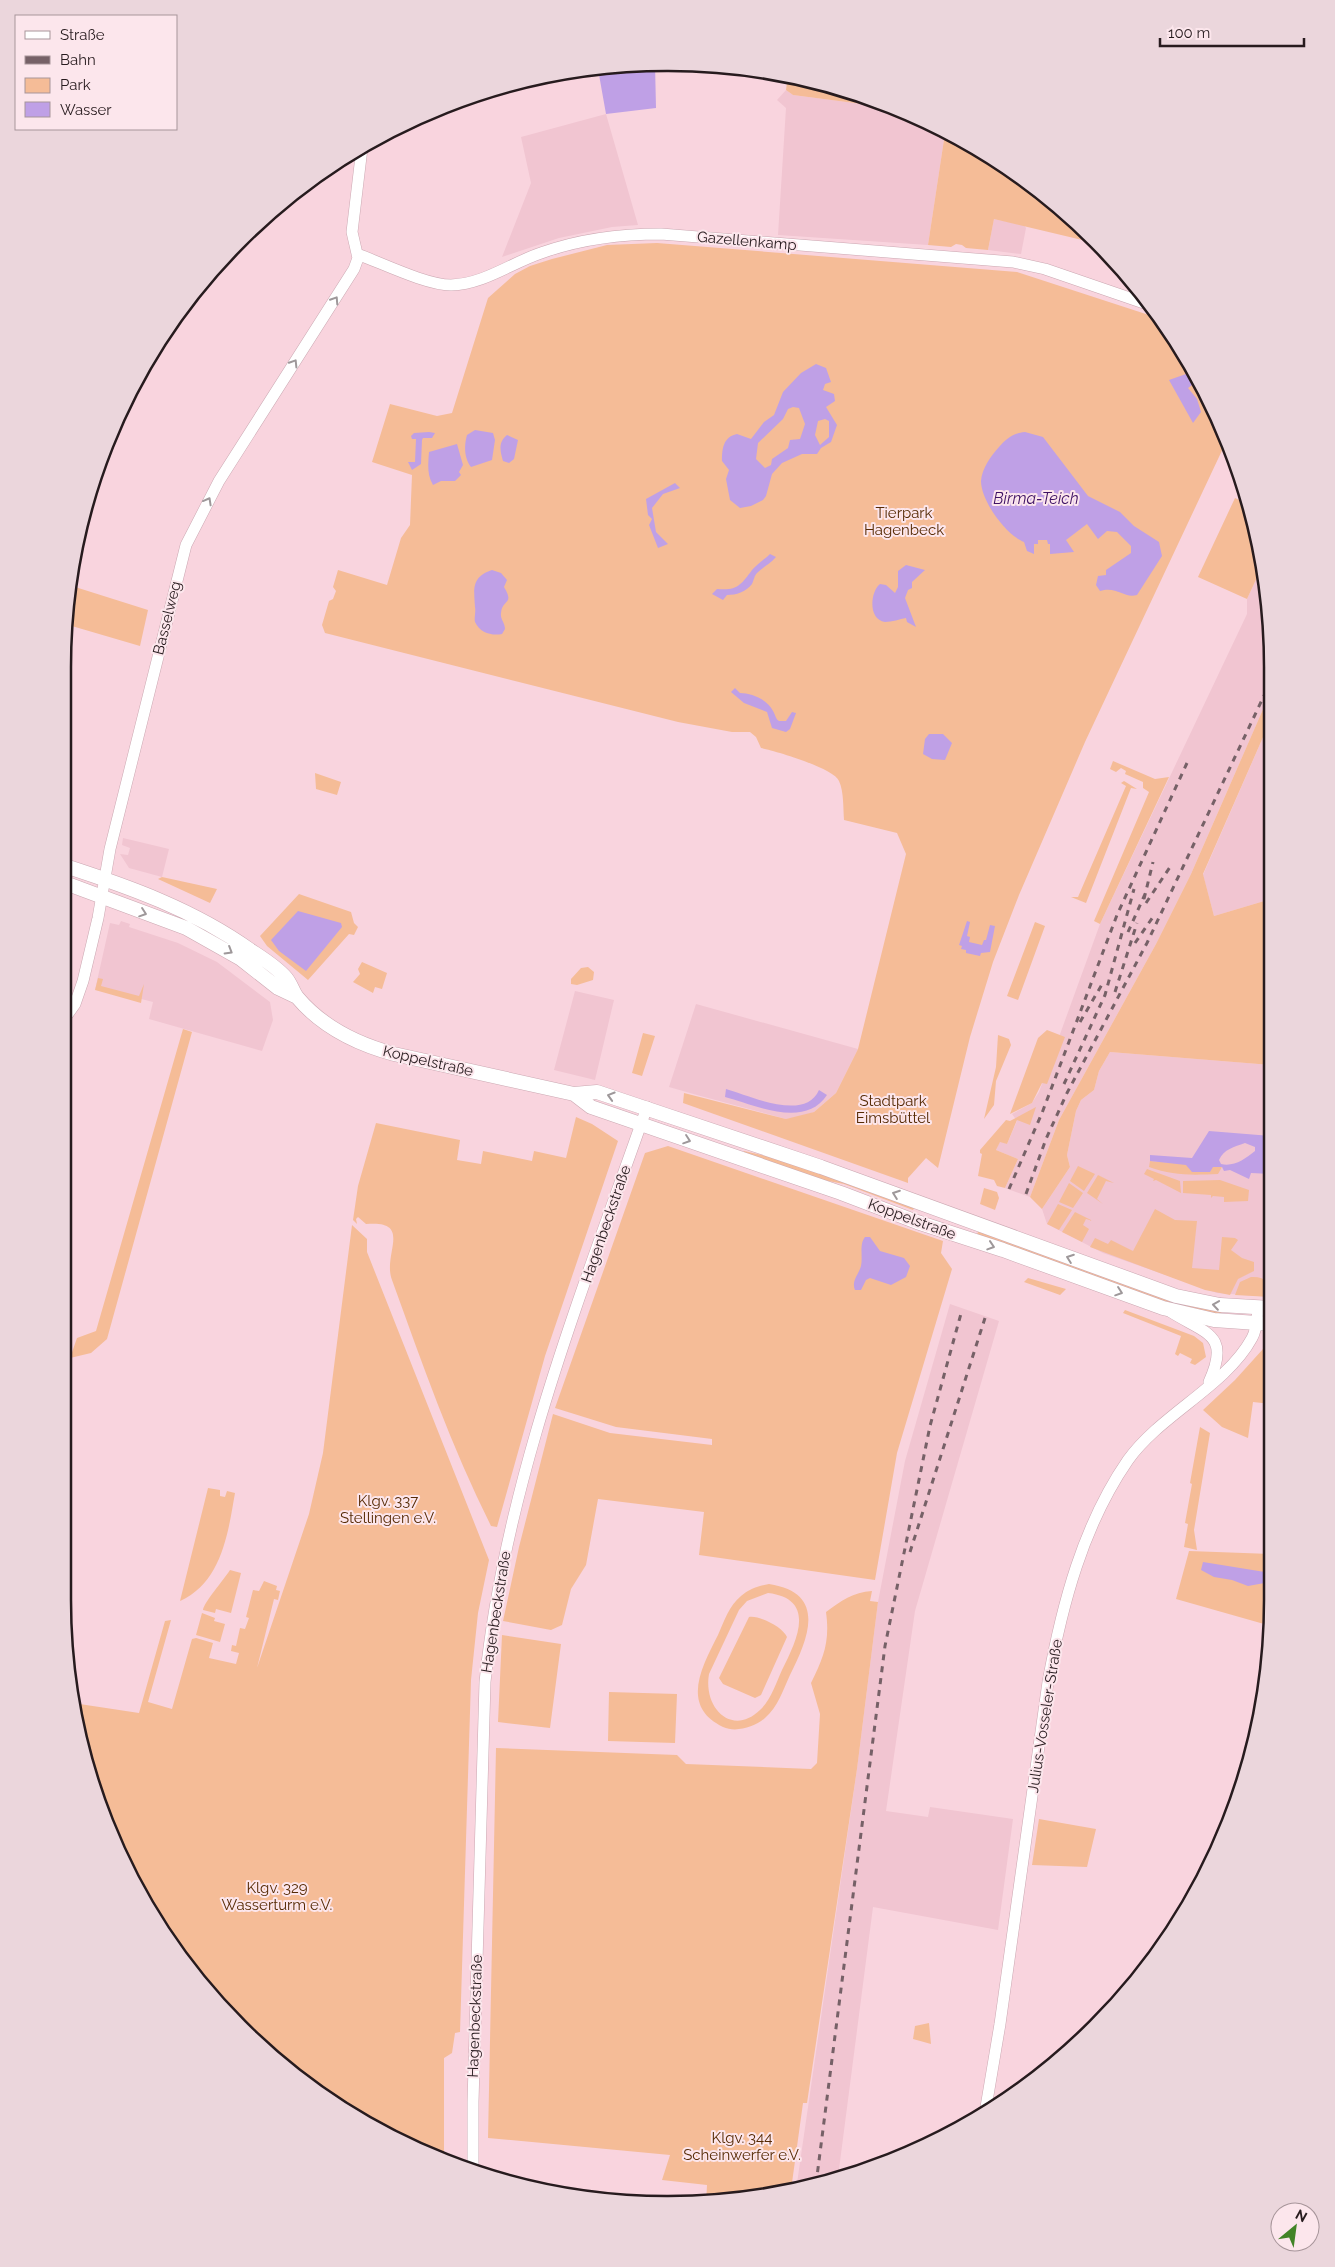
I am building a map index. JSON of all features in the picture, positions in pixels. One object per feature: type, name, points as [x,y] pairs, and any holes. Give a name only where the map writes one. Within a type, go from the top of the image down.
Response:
[{"type":"main road","name":"Koppelstraße","points":[[71,868],[179,908],[234,938],[283,975],[297,997],[332,1028],[366,1046],[574,1094],[596,1092],[821,1167],[1176,1296],[1204,1303],[1264,1308]]},
{"type":"main road","name":"Koppelstraße","points":[[71,885],[199,934],[241,959],[278,988],[297,997]]},
{"type":"main road","name":"Koppelstraße","points":[[574,1094],[591,1107],[841,1193],[1163,1308],[1214,1320],[1257,1324]]},
{"type":"main road","points":[[1257,1324],[1264,1324]]},
{"type":"street","points":[[357,254],[352,232],[361,156]]},
{"type":"street","name":"Gazellenkamp","points":[[357,254],[432,282],[459,284],[482,279],[542,252],[609,237],[661,234],[1012,262],[1044,269],[1138,301]]},
{"type":"street","name":"Basselweg","points":[[71,1008],[78,996],[104,880],[186,545],[207,503],[348,278],[357,262],[357,254]]},
{"type":"street","name":"Hagenbeckstraße","points":[[473,2163],[474,2029],[485,1682],[491,1626],[506,1543],[544,1406],[572,1318],[646,1108]]},
{"type":"street","points":[[1163,1308],[1205,1331],[1214,1340],[1218,1357],[1208,1386]]},
{"type":"street","name":"Julius-Vosseler-Straße","points":[[987,2103],[999,2030],[1049,1674],[1054,1647],[1088,1530],[1114,1482],[1148,1436],[1208,1386],[1246,1346],[1264,1308]]},
{"type":"shaded area","points":[[786,90],[793,95],[862,104],[896,117],[944,140],[928,245],[778,235],[786,108],[777,100]]},
{"type":"shaded area","points":[[606,114],[638,225],[612,227],[559,238],[502,257],[531,183],[521,137]]},
{"type":"shaded area","points":[[994,219],[1024,225],[1026,228],[1021,254],[988,250]]},
{"type":"shaded area","points":[[1257,578],[1262,629],[1264,707],[1191,874],[1156,944],[1059,1120],[1030,1197],[1005,1188],[1018,1159],[996,1150],[1000,1141],[1007,1144],[1017,1121],[1012,1114],[1032,1103],[1039,1092],[1100,924],[1247,614],[1247,599]]},
{"type":"shaded area","points":[[1264,735],[1264,901],[1214,916],[1203,875]]},
{"type":"shaded area","points":[[123,838],[169,849],[162,877],[129,868],[120,854],[128,855],[130,848],[122,845]]},
{"type":"shaded area","points":[[121,921],[130,924],[129,927],[178,943],[217,962],[270,1002],[273,1020],[262,1051],[149,1019],[153,1002],[99,988],[95,990],[110,923],[119,925]]},
{"type":"shaded area","points":[[575,991],[614,1000],[595,1080],[554,1070]]},
{"type":"shaded area","points":[[696,1004],[858,1049],[836,1093],[814,1112],[800,1117],[786,1119],[697,1095],[669,1087]]},
{"type":"shaded area","points":[[1110,1052],[1264,1064],[1264,1296],[1217,1293],[1103,1253],[1047,1224],[1042,1209],[1070,1167],[1067,1155],[1076,1111],[1081,1100],[1094,1090],[1099,1071]]},
{"type":"shaded area","points":[[950,1304],[999,1321],[915,1611],[886,1811],[928,1817],[930,1807],[1013,1819],[998,1930],[873,1907],[839,2170],[797,2181],[857,1769],[878,1602],[905,1461]]},
{"type":"green space","points":[[787,84],[862,104],[793,95],[786,90]]},
{"type":"green space","points":[[944,140],[966,151],[1030,194],[1061,219],[1083,240],[994,219],[988,250],[966,248],[956,244],[951,247],[928,245]]},
{"type":"green space","name":"Tierpark Hagenbeck","points":[[657,243],[1017,272],[1148,315],[1184,369],[1222,450],[1085,742],[1019,895],[993,962],[970,1037],[938,1168],[926,1158],[908,1178],[908,1183],[683,1103],[684,1093],[786,1119],[814,1112],[836,1093],[858,1049],[906,854],[897,833],[844,820],[842,790],[835,776],[803,761],[761,748],[756,737],[750,732],[732,732],[678,722],[325,633],[322,625],[329,601],[333,599],[336,591],[333,587],[338,570],[387,585],[401,538],[410,525],[412,475],[372,462],[390,404],[437,416],[452,413],[488,298],[515,274],[530,266],[607,245]]},
{"type":"green space","points":[[1235,498],[1239,500],[1257,578],[1247,599],[1198,577]]},
{"type":"green space","points":[[76,587],[148,610],[140,646],[73,626]]},
{"type":"green space","points":[[1264,707],[1264,735],[1203,874],[1214,916],[1264,901],[1264,1064],[1110,1052],[1099,1071],[1094,1090],[1081,1100],[1076,1111],[1067,1155],[1070,1167],[1042,1209],[1030,1197],[1059,1120],[1156,944],[1191,874]]},
{"type":"green space","points":[[1113,761],[1155,779],[1169,777],[1100,924],[1094,921],[1149,792],[1143,788],[1143,782],[1125,774],[1126,771],[1121,768],[1116,772],[1110,769]]},
{"type":"green space","points":[[315,773],[341,782],[337,795],[316,789]]},
{"type":"green space","points":[[1124,781],[1137,789],[1131,788],[1086,903],[1071,897],[1078,897],[1126,786],[1121,783]]},
{"type":"green space","points":[[162,877],[217,889],[210,903],[158,879]]},
{"type":"green space","points":[[299,894],[351,912],[354,923],[358,927],[354,935],[349,934],[308,980],[267,946],[260,936]]},
{"type":"green space","points":[[1035,922],[1045,926],[1018,1000],[1007,996]]},
{"type":"green space","points":[[362,962],[387,973],[382,989],[375,987],[373,993],[353,982],[360,974],[358,969]]},
{"type":"green space","points":[[588,967],[594,972],[593,980],[577,985],[571,984],[571,979],[581,968]]},
{"type":"green space","points":[[98,978],[103,979],[101,986],[139,996],[144,984],[141,1003],[95,990]]},
{"type":"green space","points":[[183,1029],[192,1032],[107,1339],[91,1353],[71,1358],[77,1338],[96,1331]]},
{"type":"green space","points":[[1047,1030],[1065,1037],[1047,1084],[1042,1083],[1032,1103],[1010,1114],[1038,1038]]},
{"type":"green space","points":[[643,1033],[655,1036],[642,1076],[632,1073]]},
{"type":"green space","points":[[998,1035],[1009,1039],[1011,1045],[996,1081],[994,1105],[984,1119],[996,1067]]},
{"type":"green space","points":[[1036,1107],[1030,1125],[1017,1120],[1007,1144],[1000,1142],[996,1150],[1018,1159],[1005,1188],[997,1186],[994,1180],[978,1176],[982,1154],[980,1150],[1006,1120],[1010,1121]]},
{"type":"green space","points":[[576,1117],[592,1124],[618,1141],[545,1356],[497,1527],[491,1526],[450,1435],[392,1280],[390,1260],[393,1233],[389,1227],[380,1224],[366,1224],[358,1217],[356,1219],[357,1224],[353,1220],[358,1186],[376,1123],[460,1140],[457,1160],[481,1164],[483,1151],[532,1161],[534,1151],[566,1158]]},
{"type":"green space","points":[[668,1146],[943,1241],[941,1253],[952,1269],[897,1453],[875,1580],[699,1555],[704,1512],[598,1499],[586,1565],[571,1589],[562,1625],[551,1630],[503,1621],[519,1547],[553,1414],[610,1433],[712,1445],[712,1439],[616,1427],[555,1408],[645,1153]]},
{"type":"green space","points":[[744,1151],[771,1157],[915,1206],[913,1210],[844,1184],[818,1179],[743,1154]]},
{"type":"green space","points":[[1150,1161],[1222,1167],[1218,1174],[1183,1174],[1149,1167]]},
{"type":"green space","points":[[1078,1166],[1095,1174],[1084,1191],[1070,1181]]},
{"type":"green space","points":[[1147,1169],[1180,1181],[1181,1193],[1156,1180],[1153,1181],[1154,1179],[1144,1174]]},
{"type":"green space","points":[[1098,1175],[1114,1183],[1106,1181],[1097,1199],[1103,1204],[1087,1193]]},
{"type":"green space","points":[[1220,1180],[1249,1190],[1248,1201],[1224,1202],[1224,1197],[1213,1196],[1211,1198],[1211,1195],[1183,1193],[1183,1181]]},
{"type":"green space","points":[[1069,1183],[1083,1193],[1073,1208],[1059,1202]]},
{"type":"green space","points":[[984,1188],[997,1192],[999,1198],[995,1210],[980,1204]]},
{"type":"green space","points":[[1058,1204],[1072,1210],[1059,1230],[1047,1224]]},
{"type":"green space","points":[[1155,1209],[1175,1220],[1197,1221],[1192,1268],[1219,1270],[1222,1237],[1238,1240],[1231,1250],[1242,1258],[1254,1262],[1254,1271],[1238,1279],[1230,1295],[1205,1290],[1090,1247],[1095,1238],[1108,1244],[1111,1240],[1133,1251]]},
{"type":"green space","points":[[1075,1212],[1093,1221],[1086,1219],[1083,1225],[1089,1229],[1082,1242],[1062,1232]]},
{"type":"green space","points":[[352,1225],[367,1239],[367,1252],[489,1560],[478,1613],[471,1680],[460,2032],[455,2033],[452,2053],[444,2058],[444,2152],[369,2116],[336,2095],[274,2048],[219,1993],[172,1931],[151,1898],[133,1863],[103,1791],[92,1754],[81,1704],[139,1713],[165,1621],[171,1620],[148,1702],[172,1709],[192,1639],[196,1638],[213,1643],[209,1658],[236,1664],[239,1653],[231,1651],[232,1645],[236,1646],[240,1628],[245,1629],[249,1618],[246,1617],[253,1590],[259,1591],[264,1581],[277,1586],[276,1590],[280,1591],[278,1600],[274,1599],[257,1668],[309,1514],[323,1453]]},
{"type":"green space","points":[[979,1230],[1221,1311],[1222,1315],[1174,1306],[976,1236]]},
{"type":"green space","points":[[1251,1277],[1263,1279],[1264,1297],[1235,1295],[1240,1282]]},
{"type":"green space","points":[[1028,1278],[1066,1289],[1060,1295],[1024,1282]]},
{"type":"green space","points":[[1125,1310],[1194,1336],[1203,1343],[1206,1357],[1195,1365],[1190,1363],[1192,1359],[1180,1353],[1178,1356],[1175,1354],[1181,1336],[1123,1313]]},
{"type":"green space","points":[[1263,1349],[1264,1403],[1253,1402],[1248,1438],[1222,1427],[1203,1410],[1235,1380]]},
{"type":"green space","points":[[1200,1427],[1210,1433],[1194,1530],[1197,1550],[1184,1547],[1188,1524],[1185,1523],[1192,1484],[1190,1483]]},
{"type":"green space","points":[[208,1488],[220,1490],[220,1496],[225,1497],[227,1491],[235,1493],[226,1540],[214,1569],[205,1582],[194,1593],[180,1601]]},
{"type":"green space","points":[[1189,1551],[1264,1554],[1263,1624],[1176,1599]]},
{"type":"green space","points":[[230,1570],[241,1573],[231,1613],[216,1609],[215,1613],[203,1610],[210,1597]]},
{"type":"green space","points":[[769,1584],[788,1589],[800,1597],[806,1607],[808,1619],[807,1633],[803,1647],[777,1704],[770,1714],[751,1726],[728,1729],[710,1718],[702,1708],[698,1697],[698,1684],[701,1672],[733,1604],[747,1591]],"holes":[[[768,1593],[784,1597],[793,1604],[798,1613],[799,1623],[793,1647],[764,1706],[750,1718],[739,1721],[730,1719],[722,1715],[715,1707],[708,1686],[709,1674],[739,1610],[747,1601]]]},
{"type":"green space","name":"Klgv. 344 Scheinwerfer e.V.","points":[[872,1591],[870,1601],[878,1602],[857,1769],[807,2103],[803,2103],[792,2182],[745,2191],[707,2194],[707,2185],[662,2180],[670,2155],[488,2138],[496,1748],[677,1755],[686,1764],[811,1769],[817,1763],[820,1714],[811,1683],[825,1649],[827,1632],[826,1612],[853,1595]]},
{"type":"green space","points":[[202,1613],[215,1618],[214,1621],[225,1624],[220,1642],[196,1635]]},
{"type":"green space","points":[[749,1617],[770,1622],[781,1629],[787,1637],[761,1695],[755,1698],[723,1684],[719,1678]]},
{"type":"green space","points":[[502,1635],[561,1644],[550,1728],[498,1722]]},
{"type":"green space","points":[[609,1692],[677,1694],[675,1743],[608,1741]]},
{"type":"green space","points":[[1039,1819],[1096,1829],[1087,1867],[1032,1865]]},
{"type":"green space","points":[[929,2023],[931,2044],[913,2039],[915,2026]]},
{"type":"water","points":[[655,72],[656,108],[606,114],[599,75]]},
{"type":"water","points":[[816,364],[826,368],[831,382],[825,384],[823,390],[834,394],[835,401],[826,407],[837,425],[831,442],[821,448],[817,454],[802,454],[782,463],[772,474],[766,496],[763,500],[751,506],[740,508],[730,500],[726,479],[729,470],[722,461],[724,444],[729,438],[737,434],[751,439],[764,422],[774,415],[783,392],[801,373]],"holes":[[[793,407],[799,408],[805,424],[800,439],[790,440],[788,448],[772,459],[771,465],[765,468],[756,459],[758,443],[783,419],[788,409]],[[825,419],[829,421],[829,437],[820,445],[815,435],[818,421]]]},
{"type":"water","points":[[1186,374],[1192,385],[1188,388],[1197,399],[1201,412],[1193,423],[1169,380]]},
{"type":"water","points":[[475,430],[493,433],[495,440],[492,460],[471,467],[465,452],[465,443],[467,435]]},
{"type":"water","name":"Birma-Teich","points":[[1025,432],[1043,437],[1088,496],[1120,512],[1134,526],[1159,542],[1162,556],[1137,595],[1132,596],[1112,590],[1100,591],[1096,585],[1098,576],[1106,575],[1106,570],[1131,553],[1131,546],[1117,532],[1107,531],[1098,539],[1087,524],[1066,540],[1074,552],[1050,554],[1050,544],[1048,544],[1047,540],[1038,540],[1038,544],[1034,544],[1034,554],[1027,551],[1024,542],[1002,525],[985,498],[981,481],[983,471],[990,458],[1004,441],[1013,435]]},
{"type":"water","points":[[414,433],[435,433],[432,438],[423,438],[421,464],[412,470],[408,462],[415,462],[416,439],[412,439],[411,436]]},
{"type":"water","points":[[507,435],[518,440],[514,459],[509,463],[503,461],[501,450],[502,441]]},
{"type":"water","points":[[457,444],[463,465],[459,472],[461,475],[455,481],[441,481],[433,485],[428,465],[429,452]]},
{"type":"water","points":[[675,483],[680,488],[663,494],[652,508],[656,532],[668,544],[658,548],[649,525],[652,519],[648,515],[646,499]]},
{"type":"water","points":[[770,554],[776,557],[757,573],[752,584],[747,589],[737,594],[727,595],[723,600],[712,594],[717,589],[729,589],[738,586]]},
{"type":"water","points":[[906,565],[925,570],[912,582],[912,588],[908,590],[905,598],[916,627],[907,622],[906,618],[888,622],[879,620],[873,611],[872,605],[874,593],[880,584],[886,585],[895,593],[898,587],[898,571]]},
{"type":"water","points":[[492,570],[501,573],[507,580],[504,587],[508,599],[503,606],[501,615],[505,629],[502,634],[498,635],[483,631],[475,622],[475,584],[480,576]]},
{"type":"water","points":[[735,688],[740,693],[764,700],[771,707],[779,721],[786,721],[792,712],[796,713],[790,729],[786,732],[772,728],[767,712],[744,703],[731,692]]},
{"type":"water","points":[[929,734],[943,734],[952,743],[945,760],[932,759],[923,754],[925,739]]},
{"type":"water","points":[[298,911],[341,923],[342,927],[306,971],[279,951],[271,940]]},
{"type":"water","points":[[967,921],[970,922],[967,936],[970,937],[969,942],[982,945],[984,940],[986,940],[990,925],[995,926],[990,952],[981,953],[980,956],[966,953],[966,950],[961,949],[962,946],[959,945]]},
{"type":"water","points":[[726,1089],[763,1101],[790,1106],[802,1104],[812,1099],[819,1090],[827,1095],[818,1105],[806,1111],[793,1113],[765,1109],[725,1097]]},
{"type":"water","points":[[1209,1131],[1264,1135],[1264,1174],[1251,1173],[1249,1179],[1230,1170],[1224,1171],[1222,1167],[1213,1167],[1210,1172],[1192,1172],[1186,1165],[1150,1161],[1150,1155],[1192,1158]],"holes":[[[1245,1143],[1255,1147],[1255,1151],[1235,1163],[1226,1165],[1221,1164],[1219,1160],[1227,1151]]]},
{"type":"water","points":[[865,1237],[870,1237],[880,1251],[904,1258],[910,1266],[906,1277],[891,1285],[870,1278],[866,1280],[861,1290],[855,1290],[854,1284],[861,1266],[862,1243]]},
{"type":"water","points":[[1203,1562],[1264,1572],[1264,1583],[1248,1586],[1232,1580],[1214,1577],[1201,1570]]},
{"type":"railway","points":[[1026,1194],[1046,1139],[1067,1093],[1147,943],[1264,696]]},
{"type":"railway","points":[[1009,1189],[1042,1113],[1117,915],[1187,763]]},
{"type":"railway","points":[[1144,899],[1153,862]]},
{"type":"railway","points":[[1146,903],[1170,867]]},
{"type":"railway","points":[[1064,1084],[1105,995],[1134,889]]},
{"type":"railway","points":[[1128,932],[1146,892]]},
{"type":"railway","points":[[1135,943],[1155,914]]},
{"type":"railway","points":[[1115,992],[1137,923]]},
{"type":"railway","points":[[1080,1022],[1104,981]]},
{"type":"railway","points":[[817,2176],[885,1646],[930,1426],[962,1310]]},
{"type":"railway","points":[[910,1552],[985,1318]]},
{"type":"park label","name":"Stadtpark Eimsbüttel","points":[[893,1110]]},
{"type":"park label","name":"Klgv. 337 Stellingen e.V.","points":[[388,1510]]},
{"type":"park label","name":"Klgv. 329 Wasserturm e.V.","points":[[277,1896]]}]
